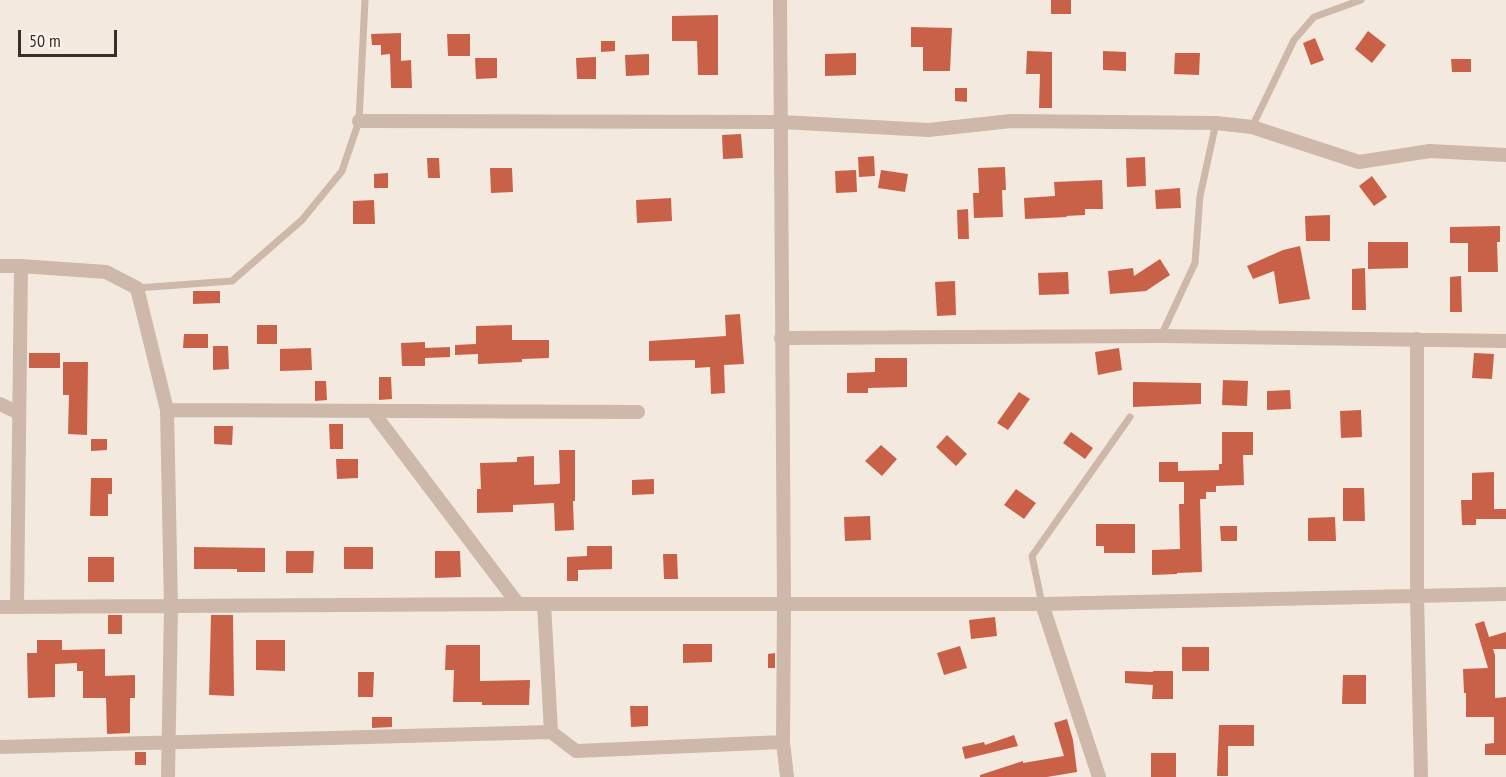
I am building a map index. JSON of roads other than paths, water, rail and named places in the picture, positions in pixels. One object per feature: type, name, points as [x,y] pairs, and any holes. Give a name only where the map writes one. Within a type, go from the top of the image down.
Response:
[{"type":"street","points":[[780,0],[783,742],[787,777]]},
{"type":"street","points":[[359,122],[782,122],[928,130],[1011,121],[1216,123],[1252,127],[1359,162],[1430,151],[1506,155]]},
{"type":"street","points":[[0,266],[106,272],[137,288],[167,410],[171,606],[168,777]]},
{"type":"street","points":[[17,606],[21,266]]},
{"type":"street","points":[[781,338],[1160,336],[1506,340]]},
{"type":"street","points":[[1417,339],[1417,596],[1421,777]]},
{"type":"street","points":[[0,404],[19,413]]},
{"type":"street","points":[[167,410],[638,412]]},
{"type":"street","points":[[372,411],[518,604]]},
{"type":"street","points":[[0,607],[1042,604],[1506,594]]},
{"type":"street","points":[[544,604],[551,732]]},
{"type":"street","points":[[1042,604],[1099,777]]},
{"type":"street","points":[[0,747],[551,732],[576,751],[783,742]]},
{"type":"lane","points":[[137,288],[232,281],[302,220],[342,171],[359,122],[365,0]]},
{"type":"lane","points":[[1252,127],[1294,39],[1314,17],[1360,0]]},
{"type":"lane","points":[[1160,336],[1195,263],[1200,196],[1216,123]]},
{"type":"lane","points":[[1042,604],[1032,556],[1130,417]]}]
